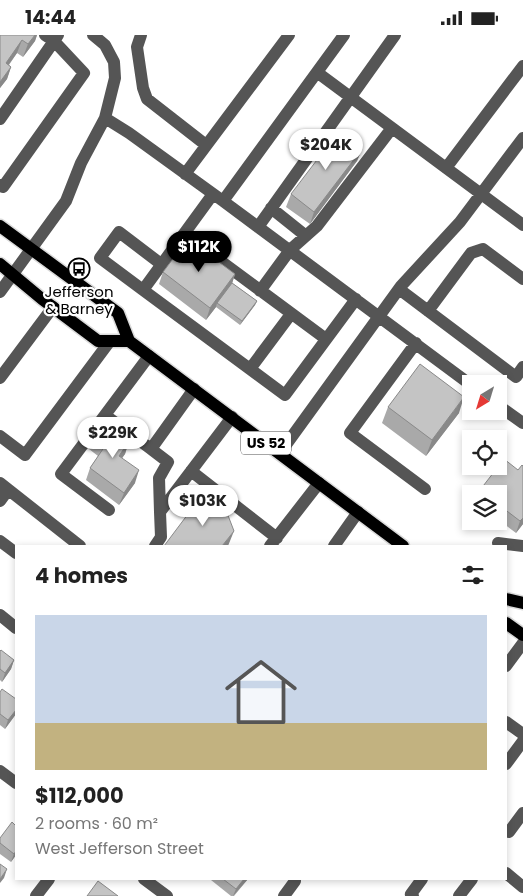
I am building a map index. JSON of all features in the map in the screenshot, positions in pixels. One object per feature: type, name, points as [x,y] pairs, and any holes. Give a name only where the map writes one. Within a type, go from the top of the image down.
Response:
[{"type":"main road","points":[[0,226],[118,313],[129,341],[98,341],[42,299],[0,264]]},
{"type":"main road","name":"US 52","points":[[129,341],[402,545]]},
{"type":"main road","points":[[507,599],[523,603]]},
{"type":"main road","points":[[507,624],[523,635]]},
{"type":"street","points":[[0,291],[66,201],[81,163],[105,118],[115,78],[114,62],[105,45],[95,35]]},
{"type":"street","points":[[141,35],[137,47],[143,88],[147,99],[206,145]]},
{"type":"street","points":[[185,174],[289,35]]},
{"type":"street","points":[[143,289],[184,234],[218,198],[318,73],[344,35]]},
{"type":"street","points":[[258,227],[395,35]]},
{"type":"street","points":[[0,119],[52,37],[84,73],[1,186]]},
{"type":"street","points":[[446,168],[523,65]]},
{"type":"street","points":[[318,73],[519,222],[523,208]]},
{"type":"street","points":[[105,118],[129,133],[290,250],[462,378]]},
{"type":"street","points":[[330,125],[343,136]]},
{"type":"street","points":[[260,291],[290,250],[317,226],[366,155],[392,128]]},
{"type":"street","points":[[280,453],[399,289],[460,222],[523,138]]},
{"type":"street","points":[[270,209],[306,235]]},
{"type":"street","points":[[162,264],[119,233],[100,258],[285,395],[356,299]]},
{"type":"street","points":[[184,234],[326,339]]},
{"type":"street","points":[[428,311],[471,253],[483,249],[523,279]]},
{"type":"street","points":[[399,289],[516,377],[523,367]]},
{"type":"street","points":[[0,378],[53,307]]},
{"type":"street","points":[[250,369],[291,313]]},
{"type":"street","points":[[0,436],[25,455],[110,341]]},
{"type":"street","points":[[416,343],[350,433],[425,489]]},
{"type":"street","points":[[109,510],[61,474],[150,356]]},
{"type":"street","points":[[151,449],[194,389]]},
{"type":"street","points":[[508,412],[523,423]]},
{"type":"street","points":[[105,415],[168,462],[159,477],[161,537],[156,545]]},
{"type":"street","points":[[160,512],[232,417]]},
{"type":"street","points":[[191,471],[274,542],[319,483]]},
{"type":"street","points":[[0,501],[4,487],[79,545]]},
{"type":"street","points":[[335,545],[358,512]]},
{"type":"street","points":[[0,541],[15,552]]},
{"type":"street","points":[[498,543],[523,546]]},
{"type":"street","points":[[0,615],[15,627]]},
{"type":"street","points":[[507,665],[523,643]]},
{"type":"street","points":[[507,723],[523,734]]},
{"type":"street","points":[[507,763],[523,741]]},
{"type":"street","points":[[0,771],[15,782]]},
{"type":"street","points":[[507,832],[523,813]]},
{"type":"street","points":[[507,874],[523,887]]},
{"type":"street","points":[[36,896],[48,880]]},
{"type":"street","points":[[145,880],[167,896]]},
{"type":"street","points":[[414,896],[411,894],[421,880]]},
{"type":"street","points":[[459,896],[471,880]]},
{"type":"street","points":[[284,896],[295,881]]},
{"type":"building","points":[[0,35],[35,35],[28,44],[22,40],[6,63],[11,67],[0,82]]},
{"type":"building","points":[[339,131],[362,149],[314,212],[291,194]]},
{"type":"building","points":[[188,239],[235,274],[210,308],[163,272]]},
{"type":"building","points":[[232,283],[257,301],[242,321],[217,303]]},
{"type":"building","points":[[420,364],[462,396],[462,400],[432,440],[388,407]]},
{"type":"building","points":[[103,423],[129,441],[119,456],[139,470],[124,493],[90,468],[105,446],[93,437]]},
{"type":"building","points":[[507,461],[518,470],[522,465],[523,518],[520,521],[507,511],[507,485],[484,485],[492,475],[507,475]]},
{"type":"building","points":[[197,502],[224,505],[234,531],[223,545],[165,545]]},
{"type":"building","points":[[1,650],[14,660],[5,673],[0,669]]},
{"type":"building","points":[[2,689],[15,698],[15,711],[8,720],[0,714],[0,692]]},
{"type":"building","points":[[12,822],[15,825],[14,854],[0,843],[0,838]]},
{"type":"building","points":[[0,864],[7,869],[0,879]]},
{"type":"building","points":[[224,880],[243,880],[236,889]]},
{"type":"building","points":[[98,881],[118,896],[87,896]]},
{"type":"place","name":"Jefferson & Barney","points":[[79,269]]}]
